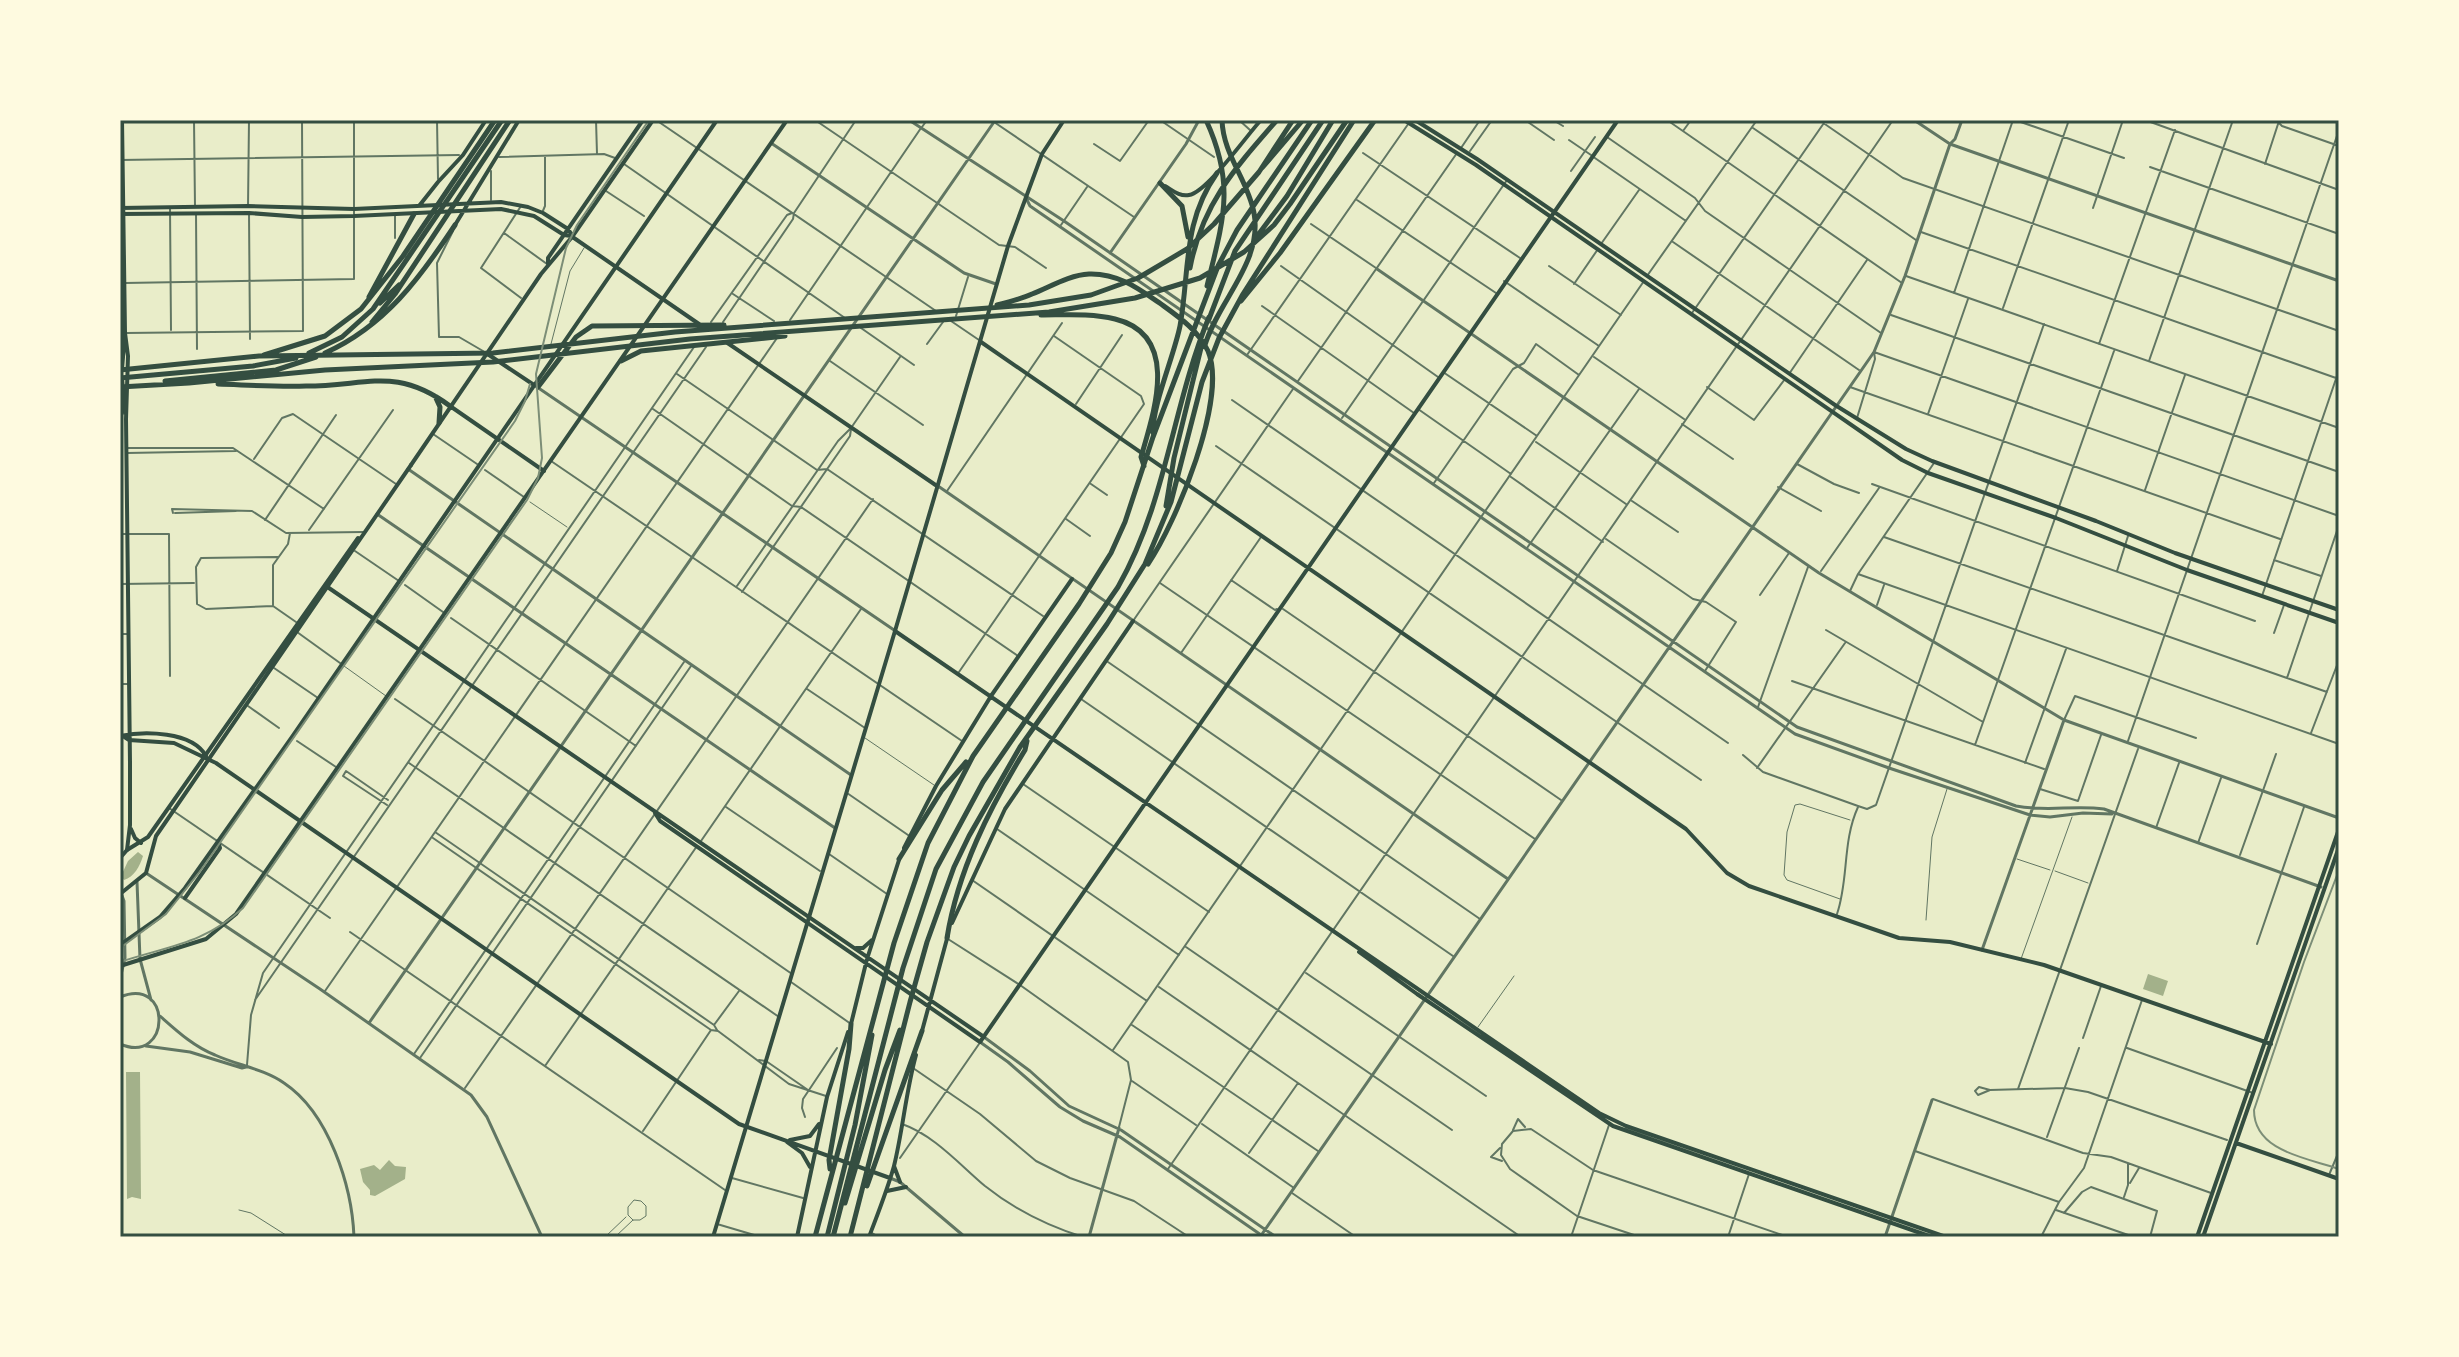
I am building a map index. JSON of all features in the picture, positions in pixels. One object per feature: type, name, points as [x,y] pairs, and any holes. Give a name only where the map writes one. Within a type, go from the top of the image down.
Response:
[{"type":"highway","points":[[259,356],[325,336],[361,309],[377,292],[429,219],[495,120]]},
{"type":"highway","points":[[365,318],[502,120]]},
{"type":"highway","points":[[372,325],[510,120]]},
{"type":"highway","points":[[1200,311],[1225,210],[1225,180],[1206,120]]},
{"type":"highway","points":[[1171,490],[1171,456],[1203,341],[1248,261],[1255,235],[1251,204],[1225,145],[1222,120]]},
{"type":"highway","points":[[1181,298],[1206,213],[1233,172],[1277,120]]},
{"type":"highway","points":[[1259,172],[1293,120]]},
{"type":"highway","points":[[120,370],[259,356],[493,353],[675,332],[985,308],[1091,295],[1117,287],[1157,268],[1197,240],[1303,120]]},
{"type":"highway","points":[[815,1237],[883,983],[917,869],[936,826],[973,756],[1099,574],[1121,531],[1144,466],[1141,457],[1223,256],[1237,230],[1312,120]]},
{"type":"highway","points":[[835,1228],[903,968],[927,894],[962,818],[1013,738],[1118,587],[1145,532],[1171,456],[1209,317],[1228,266],[1250,227],[1323,120]]},
{"type":"highway","points":[[1244,252],[1287,196],[1333,120]]},
{"type":"highway","points":[[120,378],[493,362],[690,339],[1009,316],[1155,294],[1200,278],[1244,252],[1274,225],[1347,120]]},
{"type":"highway","points":[[947,938],[957,894],[995,799],[1029,735],[1127,594],[1152,550],[1182,463],[1214,349],[1230,314],[1354,120]]},
{"type":"highway","points":[[1230,314],[1280,253],[1375,120]]},
{"type":"highway","points":[[1150,436],[1179,327],[1191,224],[1200,199],[1217,173]]},
{"type":"highway","points":[[1160,183],[1182,206],[1191,224]]},
{"type":"highway","points":[[361,309],[414,214]]},
{"type":"highway","points":[[189,383],[293,365],[350,341],[372,325],[418,277],[455,225]]},
{"type":"highway","points":[[1007,304],[1076,277],[1091,274],[1114,277],[1135,287],[1186,322],[1207,350],[1213,378],[1211,398],[1196,457],[1182,497],[1158,548],[1133,584]]},
{"type":"highway","points":[[120,387],[253,372],[302,356],[342,337],[406,278]]},
{"type":"highway","points":[[1009,316],[1108,317],[1123,321],[1138,331],[1153,349],[1159,369],[1150,436]]},
{"type":"highway","points":[[536,386],[581,332],[598,325],[765,325]]},
{"type":"highway","points":[[621,361],[632,354],[654,349],[837,329]]},
{"type":"highway","points":[[152,384],[318,386],[387,380],[416,385],[450,406]]},
{"type":"highway","points":[[435,395],[440,407],[439,423]]},
{"type":"highway","points":[[850,1237],[931,928],[954,867],[974,826],[1023,749]]},
{"type":"highway","points":[[899,859],[942,790],[973,756]]},
{"type":"highway","points":[[830,1237],[883,983]]},
{"type":"highway","points":[[830,1237],[842,1212],[885,1070],[910,1002]]},
{"type":"highway","points":[[831,1175],[829,1160],[851,1024]]},
{"type":"highway","points":[[857,1213],[922,1031]]},
{"type":"main road","points":[[122,120],[126,419],[123,434],[126,450],[124,484],[129,684],[125,736],[130,825],[127,850]]},
{"type":"main road","points":[[414,214],[463,155],[486,120]]},
{"type":"main road","points":[[455,225],[519,120]]},
{"type":"main road","points":[[548,265],[548,258],[643,120]]},
{"type":"main road","points":[[121,891],[146,873],[156,836],[207,757],[523,300],[572,237],[654,120]]},
{"type":"main road","points":[[123,943],[160,917],[180,894],[373,619],[402,584],[423,546],[717,120]]},
{"type":"main road","points":[[122,965],[196,943],[225,925],[236,914],[787,120]]},
{"type":"main road","points":[[713,1237],[996,284],[1042,154],[1064,120]]},
{"type":"main road","points":[[1160,183],[1177,193],[1189,195],[1198,191],[1261,120]]},
{"type":"main road","points":[[655,813],[660,821],[980,1042],[1618,120]]},
{"type":"main road","points":[[1410,121],[1600,246],[1833,408],[1879,447],[1928,473],[2339,623]]},
{"type":"main road","points":[[122,211],[248,206],[418,208],[492,202],[522,205],[543,213],[568,229],[572,237]]},
{"type":"main road","points":[[170,210],[302,217],[501,209],[518,211],[572,237],[938,486]]},
{"type":"main road","points":[[981,342],[1686,829],[1737,880],[1899,938],[1950,942],[2060,970],[2268,1043]]},
{"type":"main road","points":[[487,353],[536,386]]},
{"type":"main road","points":[[450,406],[544,471]]},
{"type":"main road","points":[[1833,408],[1935,462],[2190,559],[2339,610]]},
{"type":"main road","points":[[1879,447],[1886,437]]},
{"type":"main road","points":[[326,586],[364,532]]},
{"type":"main road","points":[[797,1237],[827,1097],[887,894],[909,835],[991,696],[1072,579]]},
{"type":"main road","points":[[326,586],[854,947],[876,968]]},
{"type":"main road","points":[[870,1234],[894,1165],[913,1068],[947,938],[971,879],[1022,783],[1133,621]]},
{"type":"main road","points":[[207,757],[247,705],[299,624]]},
{"type":"main road","points":[[895,631],[1333,932],[1372,963],[1610,1122],[1946,1237]]},
{"type":"main road","points":[[125,736],[175,737],[202,750],[207,757],[747,1127],[890,1178]]},
{"type":"main road","points":[[120,858],[148,837],[172,809]]},
{"type":"main road","points":[[130,825],[135,838],[151,853]]},
{"type":"main road","points":[[2197,1237],[2233,1142],[2247,1091],[2306,943],[2339,829]]},
{"type":"main road","points":[[185,898],[220,848],[218,841]]},
{"type":"main road","points":[[2233,1142],[2254,1093],[2299,941],[2339,847]]},
{"type":"main road","points":[[772,899],[776,893]]},
{"type":"main road","points":[[854,947],[864,948],[874,938]]},
{"type":"main road","points":[[2299,941],[2306,943]]},
{"type":"main road","points":[[2281,995],[2287,997]]},
{"type":"main road","points":[[920,999],[931,1002],[984,1037]]},
{"type":"main road","points":[[925,1022],[931,1017],[943,1016]]},
{"type":"main road","points":[[782,1139],[810,1136],[823,1114]]},
{"type":"main road","points":[[782,1139],[802,1153],[811,1171]]},
{"type":"main road","points":[[2233,1142],[2339,1179]]},
{"type":"main road","points":[[894,1165],[900,1182]]},
{"type":"main road","points":[[887,1191],[906,1187]]},
{"type":"main road","points":[[2203,1237],[2210,1208]]},
{"type":"main road","points":[[1891,1220],[1932,1237]]},
{"type":"street","points":[[194,120],[197,349]]},
{"type":"street","points":[[249,120],[250,339]]},
{"type":"street","points":[[125,333],[303,331],[302,120]]},
{"type":"street","points":[[124,283],[354,279],[354,120]]},
{"type":"street","points":[[437,120],[438,182]]},
{"type":"street","points":[[596,120],[597,154]]},
{"type":"street","points":[[654,120],[981,342]]},
{"type":"street","points":[[815,120],[999,245],[1015,247],[1046,268]]},
{"type":"street","points":[[255,1000],[684,379],[856,120]]},
{"type":"street","points":[[909,120],[1181,298],[1805,731],[2032,809],[2093,807],[2322,887]]},
{"type":"street","points":[[324,992],[927,120]]},
{"type":"street","points":[[1094,144],[1120,161],[1149,120]]},
{"type":"street","points":[[1160,120],[1217,156]]},
{"type":"street","points":[[1107,257],[1160,183],[1199,120]]},
{"type":"street","points":[[1239,120],[1251,130]]},
{"type":"street","points":[[1298,382],[1480,120]]},
{"type":"street","points":[[1470,151],[1492,120]]},
{"type":"street","points":[[1525,120],[1554,140]]},
{"type":"street","points":[[1553,120],[1563,126]]},
{"type":"street","points":[[1667,120],[1902,283]]},
{"type":"street","points":[[1683,131],[1691,120]]},
{"type":"street","points":[[1113,1050],[1757,120]]},
{"type":"street","points":[[1819,120],[1903,178],[2339,331]]},
{"type":"street","points":[[1167,1170],[1893,120]]},
{"type":"street","points":[[1914,120],[1950,144],[2339,281]]},
{"type":"street","points":[[900,1158],[980,1042],[1070,1114],[1117,1135],[1262,1236],[1874,352],[1905,276],[1950,144],[1962,120]]},
{"type":"street","points":[[1954,293],[2014,120],[2124,158]]},
{"type":"street","points":[[2002,310],[2069,120]]},
{"type":"street","points":[[2093,208],[2123,120]]},
{"type":"street","points":[[2145,120],[2339,190]]},
{"type":"street","points":[[2149,361],[2233,120]]},
{"type":"street","points":[[2265,164],[2278,120]]},
{"type":"street","points":[[2278,120],[2282,126],[2339,146]]},
{"type":"street","points":[[369,1023],[994,121],[1135,218]]},
{"type":"street","points":[[1247,355],[1410,121]]},
{"type":"street","points":[[1693,311],[1824,122]]},
{"type":"street","points":[[1752,127],[1917,241]]},
{"type":"street","points":[[2099,344],[2175,130]]},
{"type":"street","points":[[2127,744],[2339,130]]},
{"type":"street","points":[[1571,171],[1595,137]]},
{"type":"street","points":[[1606,137],[1695,198],[1705,211],[1883,334]]},
{"type":"street","points":[[1569,140],[1687,221]]},
{"type":"street","points":[[771,143],[968,275],[996,284]]},
{"type":"street","points":[[503,145],[511,155]]},
{"type":"street","points":[[1363,153],[1520,258]]},
{"type":"street","points":[[494,157],[597,154],[616,159]]},
{"type":"street","points":[[121,160],[463,155]]},
{"type":"street","points":[[540,219],[543,213],[545,155]]},
{"type":"street","points":[[490,163],[492,202]]},
{"type":"street","points":[[623,163],[914,365]]},
{"type":"street","points":[[2150,167],[2339,234]]},
{"type":"street","points":[[1341,420],[1506,182]]},
{"type":"street","points":[[1061,226],[1087,186]]},
{"type":"street","points":[[1574,284],[1639,189]]},
{"type":"street","points":[[605,190],[644,216]]},
{"type":"street","points":[[1026,198],[1030,206],[1786,728],[1837,750],[2030,815],[2115,814]]},
{"type":"street","points":[[1356,199],[1496,293]]},
{"type":"street","points":[[522,205],[482,266],[483,272],[523,300]]},
{"type":"street","points":[[170,210],[171,332]]},
{"type":"street","points":[[246,1067],[255,1000],[263,973],[706,329],[787,215],[794,213]]},
{"type":"street","points":[[395,215],[395,238]]},
{"type":"street","points":[[1311,224],[1819,573],[2064,720],[2339,818]]},
{"type":"street","points":[[455,225],[437,263],[439,337],[459,337],[487,353]]},
{"type":"street","points":[[1920,232],[2336,378]]},
{"type":"street","points":[[504,233],[548,265]]},
{"type":"street","points":[[1672,242],[1859,370]]},
{"type":"street","points":[[1707,387],[1754,420],[1867,259]]},
{"type":"street","points":[[1281,266],[1438,377]]},
{"type":"street","points":[[1549,266],[1621,315]]},
{"type":"street","points":[[954,323],[968,275]]},
{"type":"street","points":[[1905,276],[2339,428]]},
{"type":"street","points":[[1504,281],[1599,346]]},
{"type":"street","points":[[732,293],[784,328]]},
{"type":"street","points":[[1927,415],[1968,298]]},
{"type":"street","points":[[1262,306],[1368,382],[1463,440],[1555,508],[1693,599],[1733,619],[1735,627],[1705,672]]},
{"type":"street","points":[[1890,315],[2339,472]]},
{"type":"street","points":[[927,344],[946,318]]},
{"type":"street","points":[[946,492],[1062,323]]},
{"type":"street","points":[[1743,755],[1757,768],[1858,806],[1867,809],[1876,805],[2044,324]]},
{"type":"street","points":[[1075,406],[1122,335]]},
{"type":"street","points":[[958,673],[1144,404],[1141,396],[1054,336]]},
{"type":"street","points":[[1433,484],[1513,369],[1536,344],[1580,375]]},
{"type":"street","points":[[1975,745],[2115,349]]},
{"type":"street","points":[[1874,352],[2339,516]]},
{"type":"street","points":[[1857,419],[1875,359],[1874,352]]},
{"type":"street","points":[[736,588],[844,432],[851,428],[901,356]]},
{"type":"street","points":[[1593,356],[1685,420]]},
{"type":"street","points":[[829,360],[923,425]]},
{"type":"street","points":[[2262,596],[2320,422],[2337,384],[2339,370]]},
{"type":"street","points":[[1442,371],[1538,437]]},
{"type":"street","points":[[676,373],[817,470],[827,469],[873,499],[1045,618]]},
{"type":"street","points":[[2144,492],[2185,374]]},
{"type":"street","points":[[536,386],[895,631]]},
{"type":"street","points":[[1849,386],[2280,539]]},
{"type":"street","points":[[1133,621],[1293,388]]},
{"type":"street","points":[[1527,549],[1639,389]]},
{"type":"street","points":[[1232,400],[1728,743]]},
{"type":"street","points":[[652,408],[792,506],[801,507],[1019,656]]},
{"type":"street","points":[[308,532],[393,410]]},
{"type":"street","points":[[253,460],[286,414],[293,414],[397,485]]},
{"type":"street","points":[[265,520],[336,415]]},
{"type":"street","points":[[1682,424],[1733,459]]},
{"type":"street","points":[[742,592],[850,436],[851,428]]},
{"type":"street","points":[[432,433],[480,466]]},
{"type":"street","points":[[1535,441],[1627,506]]},
{"type":"street","points":[[1216,446],[1701,780]]},
{"type":"street","points":[[196,447],[197,452]]},
{"type":"street","points":[[126,450],[230,447],[324,509]]},
{"type":"street","points":[[126,450],[237,450]]},
{"type":"street","points":[[551,461],[963,742]]},
{"type":"street","points":[[1850,591],[1858,574],[1935,462]]},
{"type":"street","points":[[1796,463],[1834,484],[1859,493]]},
{"type":"street","points":[[409,467],[851,775]]},
{"type":"street","points":[[485,470],[524,497]]},
{"type":"street","points":[[1090,483],[1107,495]]},
{"type":"street","points":[[1872,484],[2255,621]]},
{"type":"street","points":[[938,486],[1508,879]]},
{"type":"street","points":[[1778,487],[1821,511]]},
{"type":"street","points":[[1819,573],[1879,487]]},
{"type":"street","points":[[464,1089],[873,499]]},
{"type":"street","points":[[1631,500],[1678,532]]},
{"type":"street","points":[[237,511],[172,509],[173,513],[252,511],[280,531],[290,533],[364,532]]},
{"type":"street","points":[[377,514],[836,829]]},
{"type":"street","points":[[1065,518],[1090,536]]},
{"type":"street","points":[[2287,678],[2339,525]]},
{"type":"street","points":[[273,606],[273,565],[288,544],[290,533]]},
{"type":"street","points":[[120,534],[169,534],[170,676]]},
{"type":"street","points":[[2117,571],[2128,535]]},
{"type":"street","points":[[1181,653],[1262,536]]},
{"type":"street","points":[[1884,537],[2327,692]]},
{"type":"street","points":[[354,550],[444,613]]},
{"type":"street","points":[[1760,595],[1790,552]]},
{"type":"street","points":[[278,557],[201,558],[196,563],[197,604],[201,608],[273,606],[299,624]]},
{"type":"street","points":[[2273,560],[2322,577]]},
{"type":"street","points":[[1758,708],[1809,565]]},
{"type":"street","points":[[1858,574],[2339,744]]},
{"type":"street","points":[[1231,580],[1275,610],[1281,608],[1562,800]]},
{"type":"street","points":[[120,584],[196,583]]},
{"type":"street","points":[[1160,583],[1536,840]]},
{"type":"street","points":[[1876,607],[1885,583]]},
{"type":"street","points":[[2274,633],[2284,604]]},
{"type":"street","points":[[545,1066],[861,608]]},
{"type":"street","points":[[451,618],[636,746]]},
{"type":"street","points":[[1826,630],[1983,722]]},
{"type":"street","points":[[296,632],[342,665]]},
{"type":"street","points":[[120,634],[128,634]]},
{"type":"street","points":[[1757,768],[1846,642]]},
{"type":"street","points":[[2025,763],[2066,648]]},
{"type":"street","points":[[2311,734],[2339,660]]},
{"type":"street","points":[[414,1054],[685,661]]},
{"type":"street","points":[[1107,661],[1480,919]]},
{"type":"street","points":[[420,1058],[692,665]]},
{"type":"street","points":[[273,667],[318,699]]},
{"type":"street","points":[[1792,681],[2046,770]]},
{"type":"street","points":[[120,684],[129,684]]},
{"type":"street","points":[[806,688],[866,729]]},
{"type":"street","points":[[1982,950],[2072,699],[2078,696],[2196,738]]},
{"type":"street","points":[[395,699],[792,974]]},
{"type":"street","points":[[1081,699],[1454,957]]},
{"type":"street","points":[[247,705],[279,728]]},
{"type":"street","points":[[2039,789],[2078,801],[2101,735]]},
{"type":"street","points":[[297,741],[337,768]]},
{"type":"street","points":[[1837,750],[1839,743]]},
{"type":"street","points":[[2018,1089],[2138,748]]},
{"type":"street","points":[[2239,857],[2276,754]]},
{"type":"street","points":[[408,762],[779,1017]]},
{"type":"street","points":[[2156,828],[2180,762]]},
{"type":"street","points":[[388,806],[343,776],[346,771],[391,801]]},
{"type":"street","points":[[2198,843],[2221,776]]},
{"type":"street","points":[[1022,783],[1209,912]]},
{"type":"street","points":[[846,792],[909,835]]},
{"type":"street","points":[[725,806],[822,873]]},
{"type":"street","points":[[1836,917],[1842,900],[1852,821],[1858,806]]},
{"type":"street","points":[[2257,944],[2304,806]]},
{"type":"street","points":[[172,809],[330,918]]},
{"type":"street","points":[[996,828],[1179,955]]},
{"type":"street","points":[[435,832],[714,1025],[789,1084],[827,1097]]},
{"type":"street","points":[[432,837],[711,1030],[718,1031]]},
{"type":"street","points":[[828,854],[887,894]]},
{"type":"street","points":[[146,873],[464,1089],[487,1117],[542,1237]]},
{"type":"street","points":[[971,879],[1147,1001]]},
{"type":"street","points":[[137,882],[140,959],[151,1000],[160,1016],[213,1055],[285,1083],[312,1113],[330,1141],[342,1169],[354,1237]]},
{"type":"street","points":[[120,979],[124,901],[121,891]]},
{"type":"street","points":[[350,932],[726,1191]]},
{"type":"street","points":[[901,1124],[917,1131],[1015,1208],[1050,1226],[1086,1237],[1103,1189],[1131,1080],[1128,1062],[1020,985],[947,938]]},
{"type":"street","points":[[1185,946],[1452,1130]]},
{"type":"street","points":[[1305,972],[1486,1096]]},
{"type":"street","points":[[790,981],[851,1024]]},
{"type":"street","points":[[2083,1038],[2101,985]]},
{"type":"street","points":[[1158,986],[1521,1237]]},
{"type":"street","points":[[641,1133],[739,990]]},
{"type":"street","points":[[120,997],[132,993],[151,1000]]},
{"type":"street","points":[[2041,1237],[2059,1202],[2080,1175],[2089,1154],[2143,999]]},
{"type":"street","points":[[142,1046],[158,1032],[160,1016]]},
{"type":"street","points":[[1131,1025],[1319,1152]]},
{"type":"street","points":[[984,1037],[1080,1112],[1119,1128],[1276,1237]]},
{"type":"street","points":[[120,1044],[176,1049],[246,1067]]},
{"type":"street","points":[[805,1117],[802,1103],[837,1048]]},
{"type":"street","points":[[2047,1140],[2079,1048]]},
{"type":"street","points":[[2126,1048],[2254,1093]]},
{"type":"street","points":[[759,1060],[766,1061],[809,1090]]},
{"type":"street","points":[[913,1068],[980,1114],[1036,1161],[1070,1178],[1134,1201],[1189,1237]]},
{"type":"street","points":[[1131,1080],[1294,1188]]},
{"type":"street","points":[[1247,1155],[1298,1082]]},
{"type":"street","points":[[1990,1090],[2065,1088],[2109,1098],[2233,1142]]},
{"type":"street","points":[[1048,1096],[1052,1092]]},
{"type":"street","points":[[1885,1237],[1932,1100],[2215,1194]]},
{"type":"street","points":[[1640,1237],[1577,1216],[1532,1186],[1503,1161],[1491,1157],[1501,1148],[1518,1119],[1525,1128],[1538,1133],[1593,1170],[1788,1237]]},
{"type":"street","points":[[1571,1237],[1610,1122]]},
{"type":"street","points":[[1513,1131],[1525,1128]]},
{"type":"street","points":[[1501,1148],[1503,1161]]},
{"type":"street","points":[[1914,1151],[2059,1202]]},
{"type":"street","points":[[2329,1176],[2339,1151]]},
{"type":"street","points":[[2128,1163],[2128,1185]]},
{"type":"street","points":[[2124,1198],[2128,1185],[2140,1167]]},
{"type":"street","points":[[1728,1237],[1750,1172]]},
{"type":"street","points":[[730,1178],[805,1199]]},
{"type":"street","points":[[890,1178],[900,1182],[965,1237]]},
{"type":"street","points":[[2064,1213],[2087,1187],[2157,1211],[2150,1237]]},
{"type":"street","points":[[1291,1193],[1356,1237]]},
{"type":"street","points":[[2055,1210],[2134,1237]]},
{"type":"street","points":[[716,1224],[761,1237]]},
{"type":"street","points":[[870,1234],[879,1237]]},
{"type":"lane","points":[[551,360],[550,348],[570,271],[585,246]]},
{"type":"lane","points":[[530,502],[575,533]]},
{"type":"lane","points":[[342,665],[386,696]]},
{"type":"lane","points":[[863,737],[936,786]]},
{"type":"lane","points":[[1926,920],[1932,837],[1950,783]]},
{"type":"lane","points":[[1842,900],[1787,880],[1784,875],[1787,832],[1795,805],[1804,803],[1852,821]]},
{"type":"lane","points":[[2021,959],[2072,814]]},
{"type":"lane","points":[[2015,858],[2091,884]]},
{"type":"lane","points":[[1475,1031],[1514,976]]},
{"type":"lane","points":[[615,1237],[633,1220],[646,1216],[648,1209],[638,1200],[628,1207],[628,1215],[633,1220]]},
{"type":"lane","points":[[239,1210],[251,1213],[289,1237]]},
{"type":"lane","points":[[605,1237],[628,1215]]},
{"type":"shaded area","points":[[138,852],[143,856],[140,864],[134,874],[124,880],[121,876],[128,861]]},
{"type":"shaded area","points":[[2148,974],[2168,981],[2163,996],[2143,989]]},
{"type":"shaded area","points":[[126,1072],[140,1072],[141,1199],[127,1199]]},
{"type":"shaded area","points":[[389,1160],[395,1166],[406,1167],[405,1179],[375,1196],[370,1195],[360,1169],[374,1165],[380,1170]]},
{"type":"tram line","points":[[120,962],[200,937],[243,908],[527,500],[538,478],[542,458],[536,374],[566,248],[577,225],[649,120]]},
{"type":"tram line","points":[[120,948],[166,914],[201,870],[515,421],[530,384]]},
{"type":"tram line","points":[[2339,870],[2254,1110],[2256,1124],[2273,1144],[2298,1157],[2339,1169]]}]
